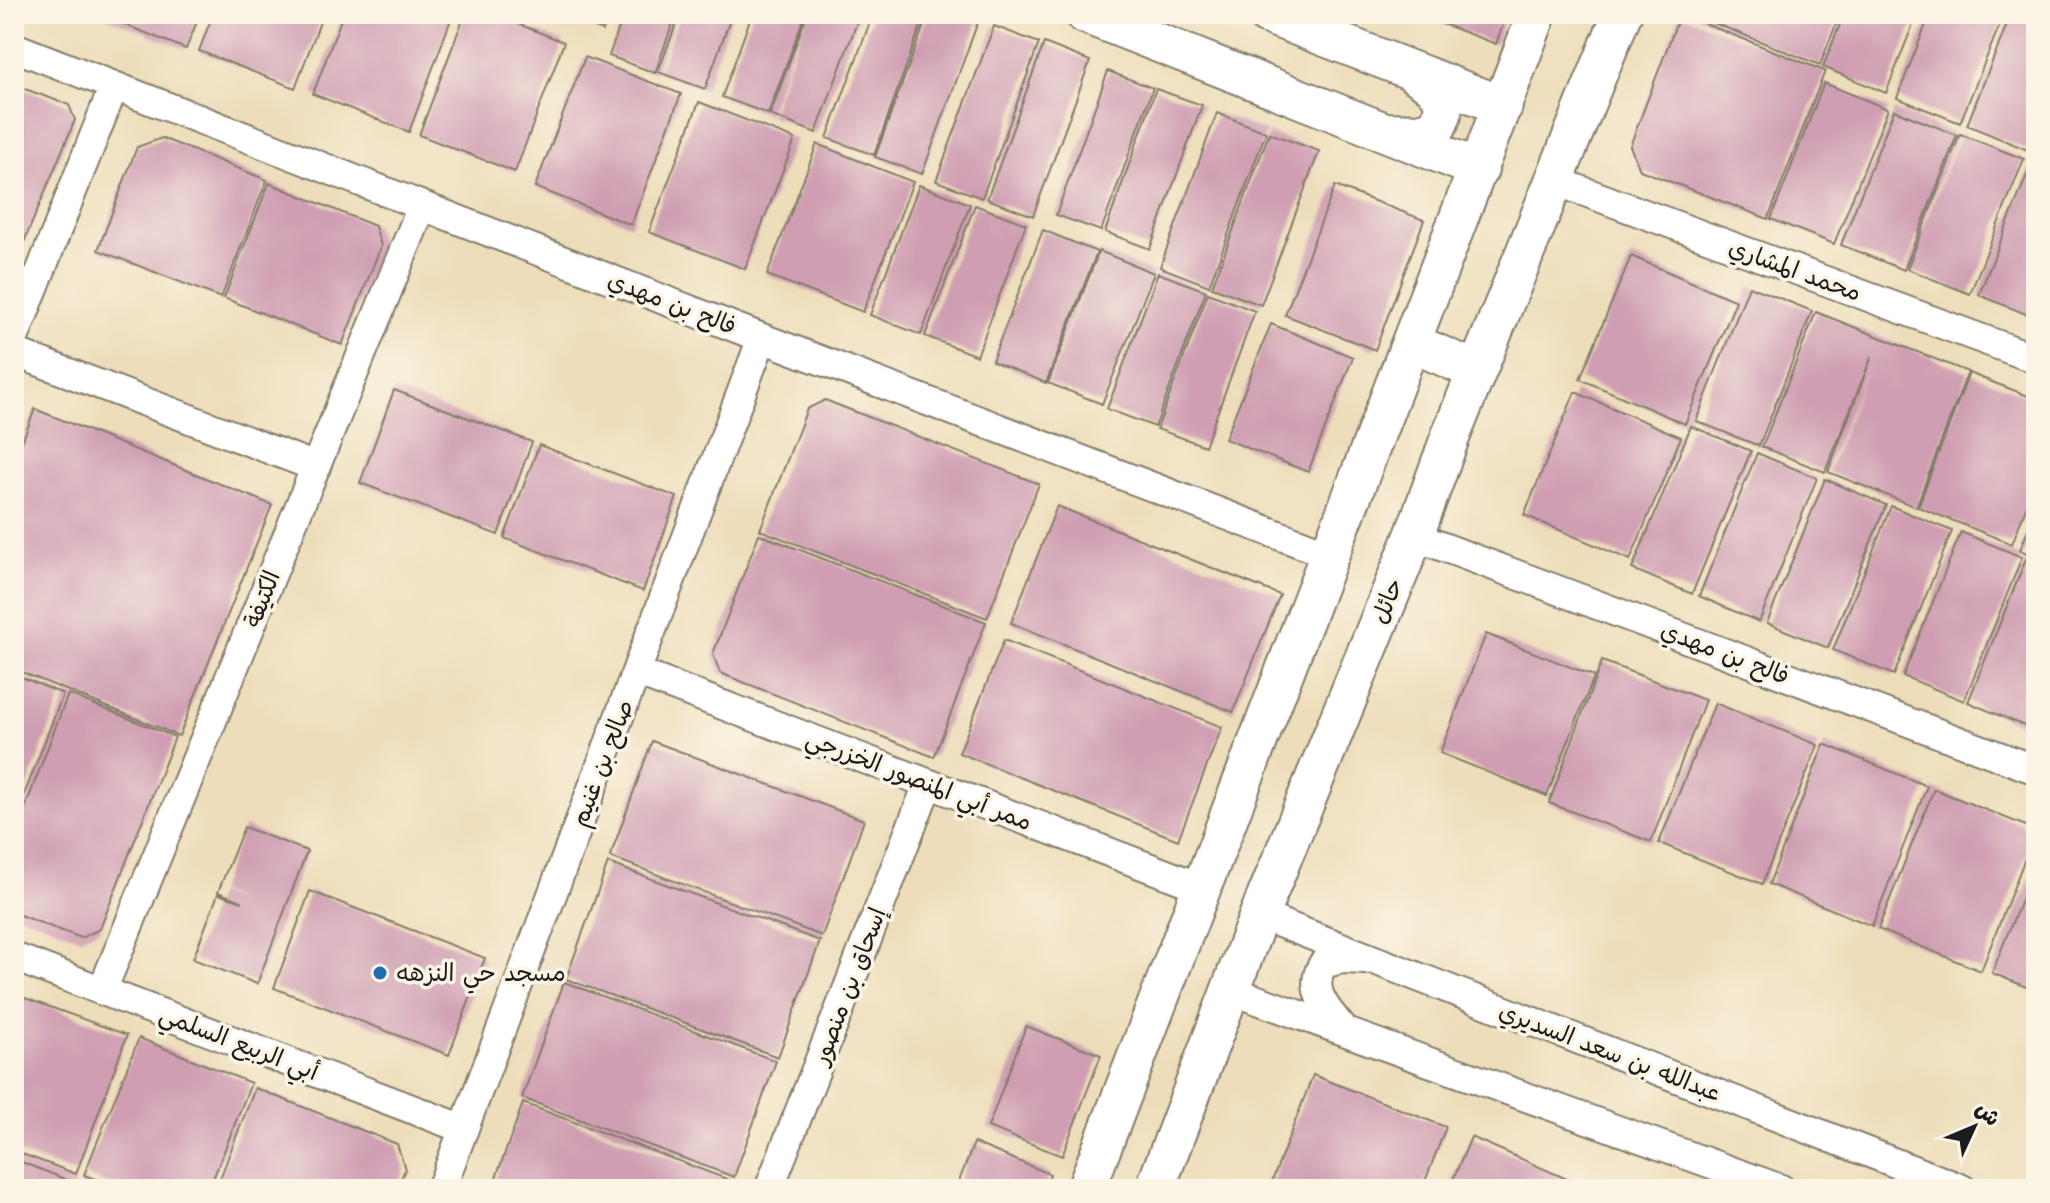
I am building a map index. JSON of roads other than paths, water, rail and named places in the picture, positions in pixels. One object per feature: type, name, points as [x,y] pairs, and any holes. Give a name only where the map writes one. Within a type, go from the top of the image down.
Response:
[{"type":"street","points":[[1085,14],[1479,169]]},
{"type":"street","points":[[1266,14],[1503,106]]},
{"type":"street","points":[[1086,1189],[1537,14]]},
{"type":"street","name":"حائل","points":[[1155,1189],[1259,915],[1622,14]]},
{"type":"street","name":"فالح بن مهدي","points":[[14,47],[1331,555]]},
{"type":"street","points":[[1385,132],[1419,133],[1436,128],[1444,114],[1442,96],[1434,86],[1405,68]]},
{"type":"street","points":[[14,338],[114,86]]},
{"type":"street","name":"محمد المشاري","points":[[1553,180],[2036,359]]},
{"type":"street","name":"الكتيفة","points":[[102,991],[422,206]]},
{"type":"street","name":"صالح بن غنيم","points":[[441,1189],[762,338]]},
{"type":"street","points":[[1412,343],[1477,371]]},
{"type":"street","points":[[14,352],[316,467]]},
{"type":"street","name":"فالح بن مهدي","points":[[1414,536],[2036,770]]},
{"type":"street","name":"ممر أبي المنصور الخزرجي","points":[[636,672],[1203,888]]},
{"type":"street","name":"إسحاق بن منصور","points":[[769,1189],[928,784]]},
{"type":"street","name":"عبدالله بن سعد السديري","points":[[1259,915],[1962,1189]]},
{"type":"street","name":"أبي الربيع السلمي","points":[[14,957],[464,1129]]},
{"type":"street","points":[[1344,1030],[1316,991],[1317,973],[1323,964],[1342,959],[1374,961]]},
{"type":"street","points":[[1230,990],[1781,1189]]},
{"type":"place","name":"مسجد حي النزهه","points":[[380,973]]}]
